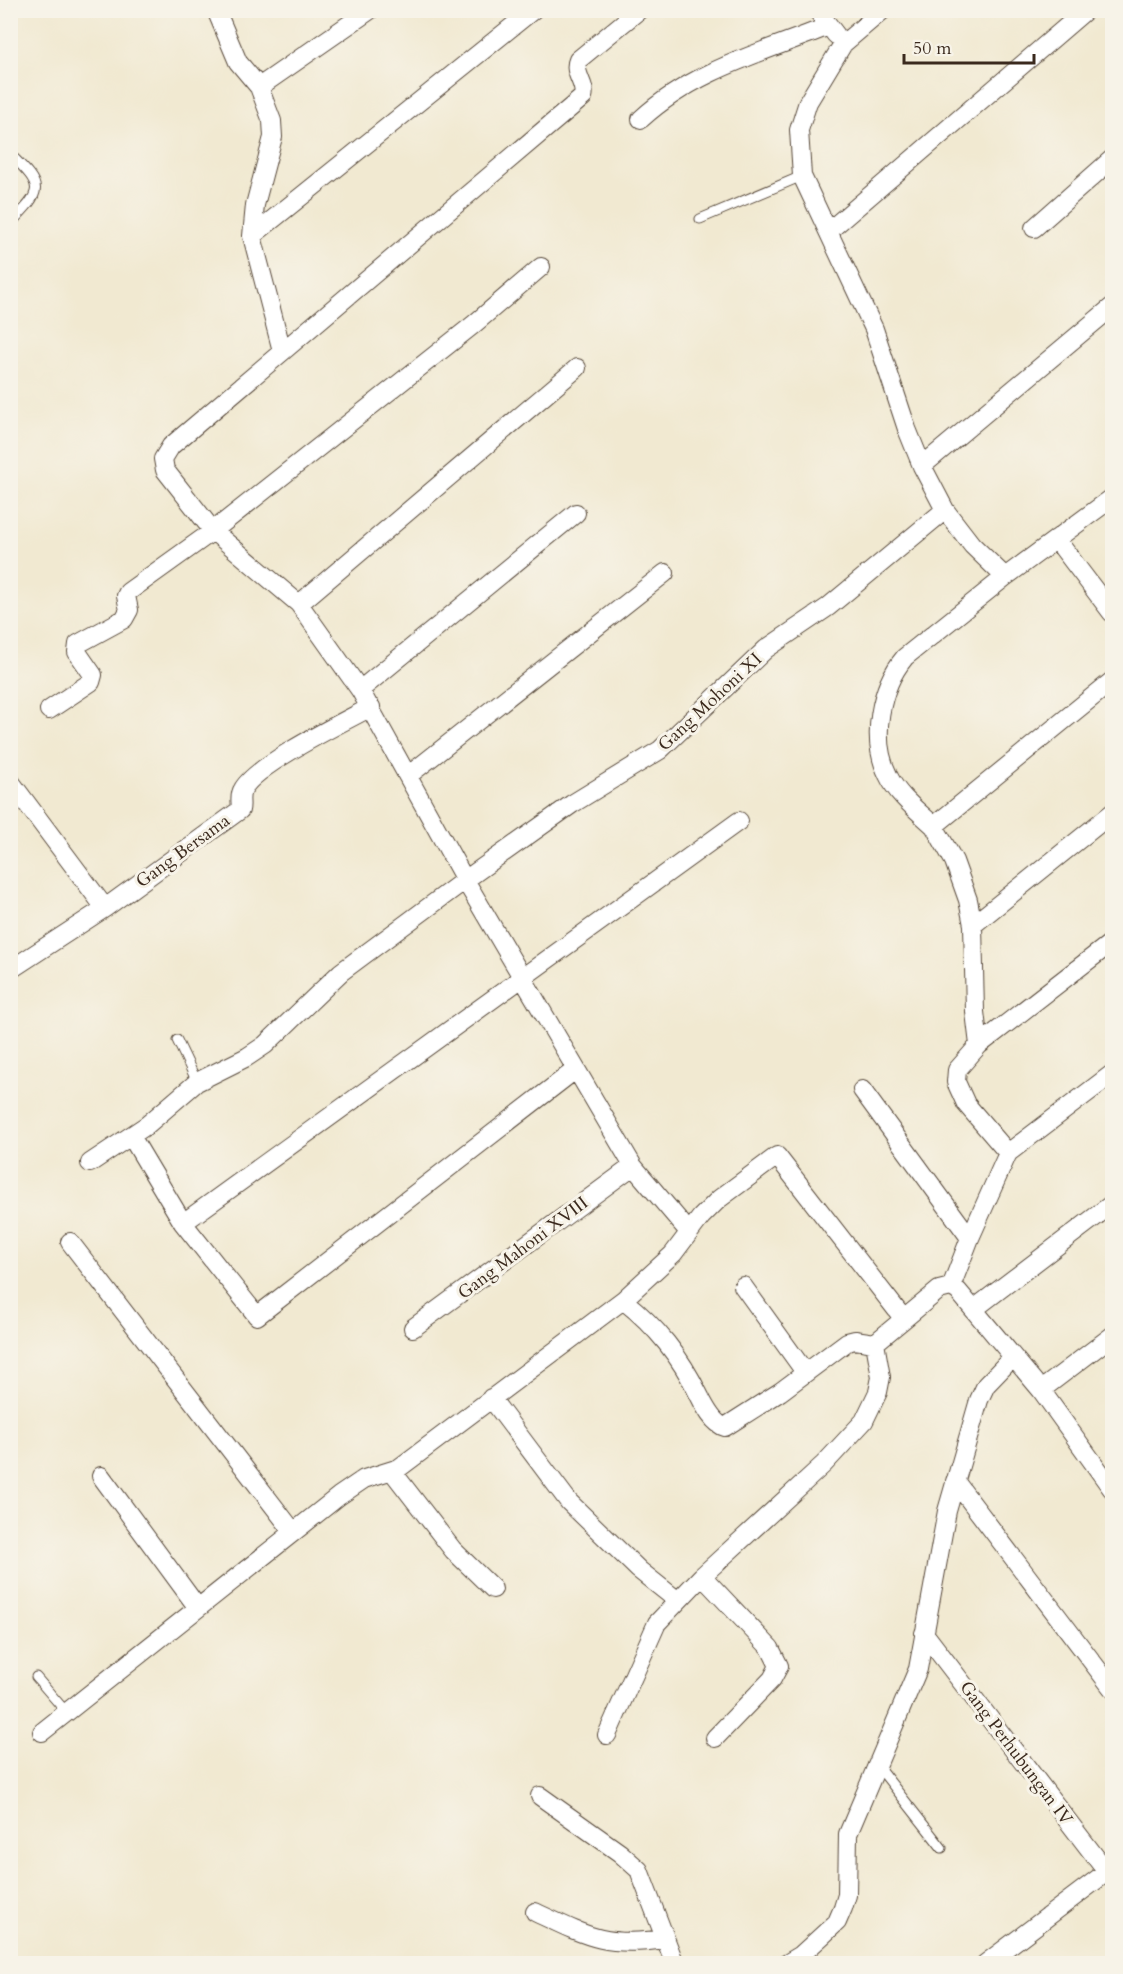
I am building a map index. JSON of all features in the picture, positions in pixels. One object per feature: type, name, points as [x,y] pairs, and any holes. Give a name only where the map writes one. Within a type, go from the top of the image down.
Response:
[{"type":"street","points":[[216,10],[237,62],[260,87],[269,107],[273,137],[255,205],[252,236],[282,351]]},
{"type":"street","points":[[260,87],[370,10]]},
{"type":"street","points":[[252,236],[532,10]]},
{"type":"street","points":[[639,10],[578,60],[576,70],[585,90],[583,97],[164,453],[165,470],[213,531],[299,604],[360,690],[465,880],[633,1166],[689,1232]]},
{"type":"street","points":[[817,10],[843,44]]},
{"type":"street","points":[[883,10],[843,44],[802,116],[799,153],[802,176],[813,202],[830,230],[874,329],[896,399],[922,466],[945,510],[972,545],[1005,577]]},
{"type":"street","points":[[830,230],[1086,10]]},
{"type":"street","points":[[641,119],[654,107],[709,72],[829,26]]},
{"type":"street","points":[[1034,228],[1113,159]]},
{"type":"street","points":[[49,710],[84,688],[93,678],[77,652],[80,641],[124,619],[129,610],[126,596],[128,592],[213,531],[473,325],[541,267]]},
{"type":"street","points":[[922,466],[1113,307]]},
{"type":"street","points":[[299,604],[576,368]]},
{"type":"street","points":[[979,1045],[975,1012],[973,925],[963,884],[934,826],[903,796],[888,776],[882,759],[879,730],[885,689],[893,671],[905,657],[1005,577],[1113,498]]},
{"type":"street","name":"Gang Mohoni XI","points":[[90,1163],[131,1136],[197,1082],[247,1057],[265,1045],[341,972],[465,880],[572,804],[660,750],[766,649],[828,607],[945,510]]},
{"type":"street","points":[[360,690],[576,513]]},
{"type":"street","points":[[1056,539],[1113,613]]},
{"type":"street","points":[[409,775],[665,573]]},
{"type":"street","points":[[934,826],[1113,681]]},
{"type":"street","name":"Gang Bersama","points":[[10,970],[105,908],[241,810],[240,797],[246,785],[283,756],[371,707]]},
{"type":"street","points":[[10,781],[105,908]]},
{"type":"street","points":[[973,925],[1113,813]]},
{"type":"street","points":[[183,1223],[521,976],[739,821]]},
{"type":"street","points":[[1008,1154],[966,1104],[956,1082],[961,1063],[979,1045],[1113,942]]},
{"type":"street","points":[[131,1136],[183,1223],[257,1316],[576,1070]]},
{"type":"street","points":[[951,1287],[969,1238],[1008,1154],[1113,1074]]},
{"type":"street","points":[[862,1090],[969,1238]]},
{"type":"street","points":[[42,1732],[292,1530],[352,1486],[375,1475],[392,1471],[623,1300],[673,1254],[689,1232],[719,1199],[777,1156],[903,1318]]},
{"type":"street","name":"Gang Mahoni XVIII","points":[[413,1328],[633,1166]]},
{"type":"street","points":[[974,1309],[1113,1204]]},
{"type":"street","points":[[70,1242],[292,1530]]},
{"type":"street","points":[[743,1286],[805,1372]]},
{"type":"street","points":[[951,1287],[974,1309],[1041,1390],[1113,1489]]},
{"type":"street","points":[[623,1300],[642,1315],[679,1356],[704,1405],[722,1427],[780,1392],[847,1342],[855,1340],[875,1342],[939,1290],[951,1287]]},
{"type":"street","points":[[1041,1390],[1113,1336]]},
{"type":"street","points":[[607,1736],[657,1623],[702,1576],[824,1464],[864,1420],[878,1392],[881,1377],[875,1342]]},
{"type":"street","points":[[786,1964],[801,1955],[837,1922],[843,1908],[847,1895],[848,1834],[876,1764],[895,1728],[918,1669],[936,1560],[955,1480],[979,1400],[986,1384],[1013,1357]]},
{"type":"street","points":[[491,1398],[569,1502],[639,1570],[678,1601]]},
{"type":"street","points":[[392,1471],[453,1550],[493,1589]]},
{"type":"street","points":[[101,1476],[198,1608]]},
{"type":"street","points":[[955,1480],[1113,1688]]},
{"type":"street","points":[[702,1576],[771,1648],[779,1666],[772,1679],[715,1738]]},
{"type":"street","name":"Gang Perhubungan IV","points":[[924,1633],[1110,1870]]},
{"type":"street","points":[[540,1796],[620,1853],[639,1870],[675,1964]]},
{"type":"street","points":[[985,1964],[1110,1870]]},
{"type":"street","points":[[535,1912],[596,1940],[630,1943],[664,1939]]},
{"type":"lane","points":[[10,154],[32,176],[36,188],[32,201],[10,225]]},
{"type":"lane","points":[[700,219],[802,176]]},
{"type":"lane","points":[[177,1040],[197,1082]]},
{"type":"lane","points":[[36,1677],[67,1713]]},
{"type":"lane","points":[[876,1764],[942,1848]]}]
